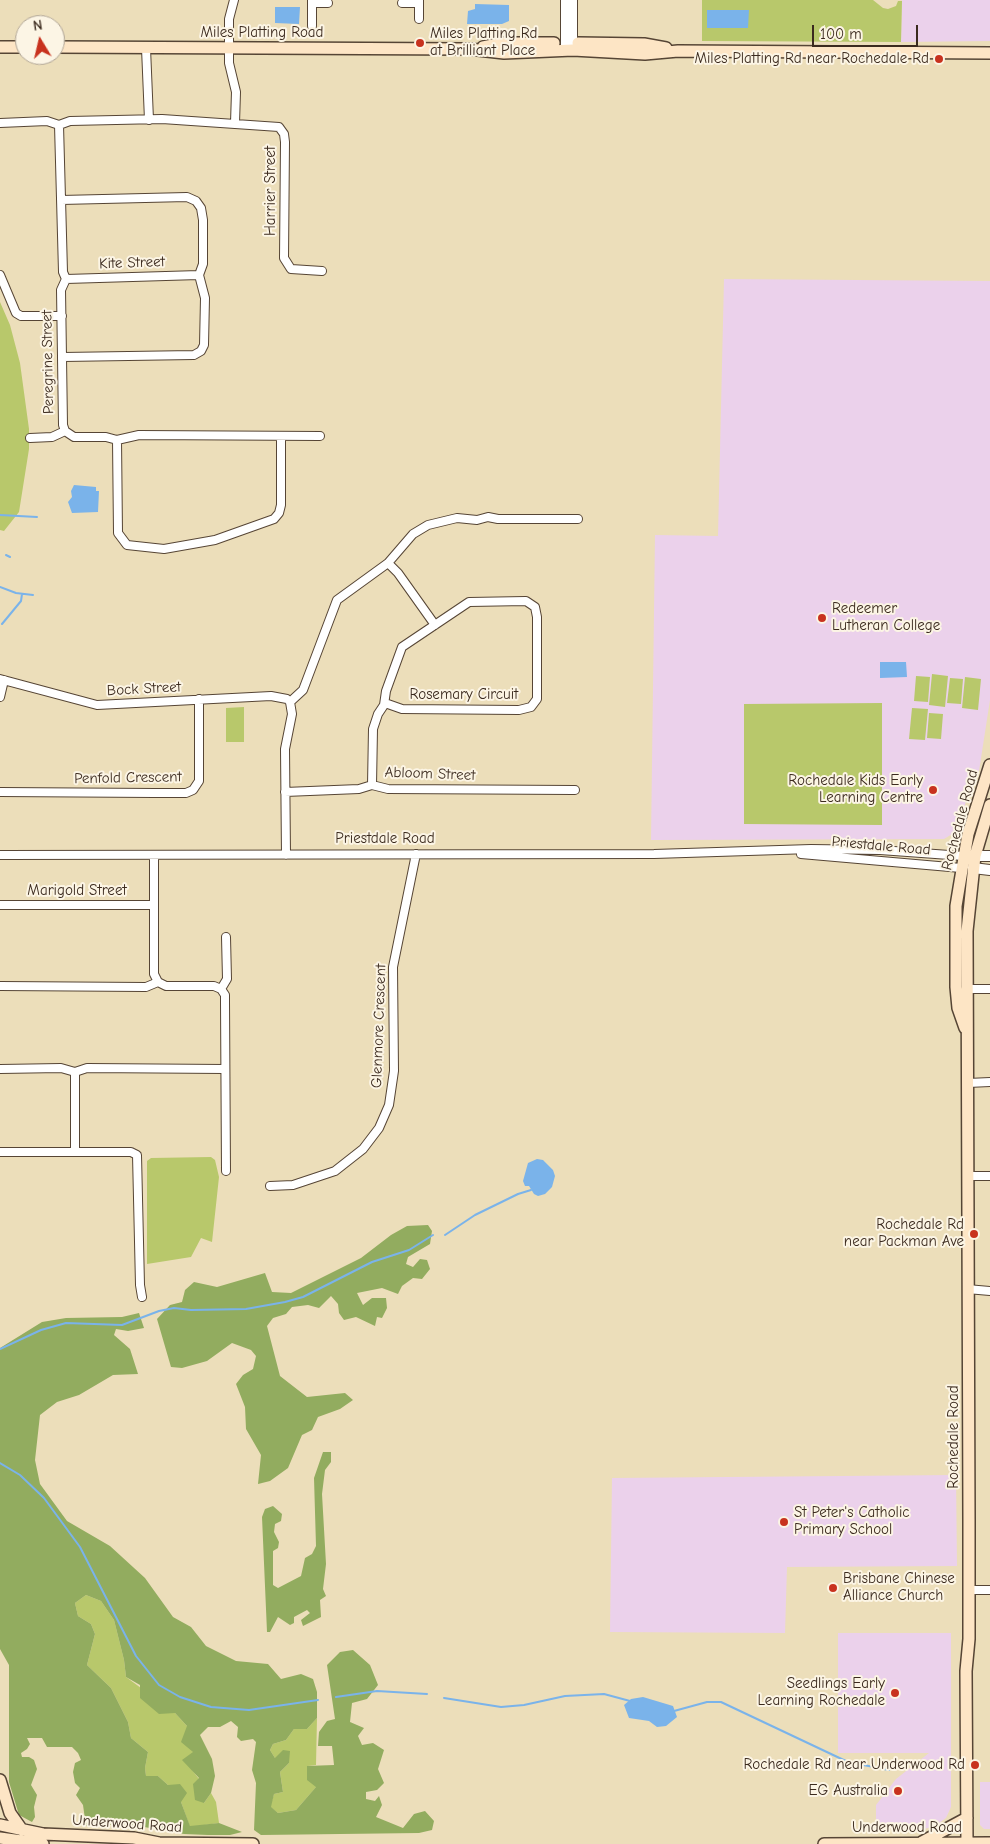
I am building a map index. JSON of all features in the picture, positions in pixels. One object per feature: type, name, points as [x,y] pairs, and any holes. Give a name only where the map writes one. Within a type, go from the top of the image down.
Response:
[{"type":"main road","name":"Miles Platting Road","points":[[65,47],[469,49],[504,53],[569,46],[645,54],[678,51],[990,53]]},
{"type":"main road","points":[[0,47],[15,47]]},
{"type":"main road","name":"Rochedale Road","points":[[966,1030],[958,1008],[955,956],[956,906],[962,862],[990,765]]},
{"type":"main road","name":"Rochedale Road","points":[[967,1843],[966,1671],[969,1638],[969,1590],[967,931],[975,856],[990,805]]},
{"type":"main road","name":"Priestdale Road","points":[[962,862],[975,856]]},
{"type":"main road","name":"Priestdale Road","points":[[962,862],[973,868]]},
{"type":"main road","points":[[0,1780],[10,1813],[22,1830]]},
{"type":"main road","points":[[921,1843],[967,1818]]},
{"type":"main road","name":"Underwood Road","points":[[0,1825],[68,1836],[134,1838],[159,1844],[253,1844]]},
{"type":"main road","points":[[0,1838],[43,1844]]},
{"type":"main road","name":"Underwood Road","points":[[824,1844],[990,1843]]},
{"type":"street","points":[[234,0],[229,19],[229,48],[230,71],[236,92],[235,123]]},
{"type":"street","points":[[564,0],[569,46]]},
{"type":"street","points":[[569,46],[573,0]]},
{"type":"street","points":[[312,26],[312,1],[328,3]]},
{"type":"street","points":[[402,3],[419,2],[419,19]]},
{"type":"street","points":[[146,48],[149,120]]},
{"type":"street","name":"Harrier Street","points":[[0,123],[47,121],[59,125],[70,121],[149,120],[273,125],[279,127],[284,134],[284,258],[291,269],[322,271]]},
{"type":"street","name":"Peregrine Street","points":[[59,125],[63,272],[66,278],[61,290],[63,425],[65,431],[74,438],[106,437],[117,440],[139,435],[320,436]]},
{"type":"street","points":[[61,200],[187,197],[196,201],[201,208],[203,220],[203,264],[199,275],[205,298],[204,345],[194,355],[63,357]]},
{"type":"street","points":[[0,275],[16,314],[21,316],[62,316]]},
{"type":"street","name":"Kite Street","points":[[66,278],[199,275]]},
{"type":"street","points":[[30,438],[52,437],[65,431]]},
{"type":"street","points":[[117,440],[118,533],[128,545],[156,549],[184,547],[215,540],[274,519],[279,513],[281,505],[282,436]]},
{"type":"street","points":[[286,855],[285,749],[292,714],[290,702],[303,690],[337,600],[388,563],[413,534],[428,525],[443,520],[477,520],[488,517],[498,519],[578,520]]},
{"type":"street","points":[[388,563],[398,573],[434,625]]},
{"type":"street","name":"Rosemary Circuit","points":[[372,785],[373,729],[378,714],[385,703],[386,691],[402,648],[434,625],[475,600],[526,601],[537,611],[536,704],[519,710],[402,709],[385,703]]},
{"type":"street","points":[[0,697],[2,680]]},
{"type":"street","name":"Bock Street","points":[[2,680],[97,705],[271,696],[287,699],[290,702]]},
{"type":"street","name":"Penfold Crescent","points":[[0,792],[186,793],[193,790],[199,781],[199,699]]},
{"type":"street","name":"Abloom Street","points":[[285,792],[359,789],[372,785],[388,789],[575,790]]},
{"type":"street","name":"Priestdale Road","points":[[0,854],[654,854],[811,849],[880,850],[962,862]]},
{"type":"street","name":"Priestdale Road","points":[[769,851],[962,862]]},
{"type":"street","name":"Glenmore Crescent","points":[[270,1186],[293,1185],[335,1171],[363,1149],[379,1128],[389,1105],[394,1071],[393,967],[416,854]]},
{"type":"street","points":[[154,855],[154,974],[158,982],[166,986],[214,986],[221,989],[225,995],[226,1171]]},
{"type":"street","name":"Priestdale Road","points":[[975,856],[990,856]]},
{"type":"street","name":"Priestdale Road","points":[[973,868],[990,870]]},
{"type":"street","name":"Marigold Street","points":[[0,905],[154,905]]},
{"type":"street","points":[[221,989],[226,979],[226,937]]},
{"type":"street","points":[[0,986],[146,987],[158,982]]},
{"type":"street","points":[[968,990],[990,989]]},
{"type":"street","points":[[0,1069],[61,1068],[75,1072],[88,1068],[225,1069]]},
{"type":"street","points":[[75,1072],[75,1152]]},
{"type":"street","points":[[968,1082],[990,1082]]},
{"type":"street","points":[[0,1152],[131,1152],[139,1159],[140,1285],[142,1297]]},
{"type":"street","points":[[968,1176],[990,1176]]},
{"type":"street","points":[[967,1289],[990,1290]]},
{"type":"street","points":[[969,1590],[990,1590]]},
{"type":"shaded area","points":[[902,0],[990,0],[990,41],[901,42]]},
{"type":"shaded area","name":"Redeemer Lutheran College","points":[[724,279],[990,281],[990,700],[979,771],[975,772],[957,831],[944,839],[651,840],[655,535],[718,536]]},
{"type":"shaded area","name":"St Peter's Catholic Primary School","points":[[956,1475],[957,1566],[787,1567],[785,1633],[610,1632],[612,1478]]},
{"type":"shaded area","name":"Seedlings Early Learning Rochedale","points":[[838,1633],[951,1633],[951,1807],[946,1818],[935,1826],[924,1829],[876,1828],[876,1805],[896,1779],[929,1753],[838,1753]]},
{"type":"shaded area","points":[[980,1782],[990,1782],[990,1829],[984,1829],[980,1825]]},
{"type":"green space","points":[[702,0],[873,0],[883,8],[888,9],[896,6],[898,1],[902,1],[901,42],[702,41]]},
{"type":"green space","points":[[0,302],[10,325],[20,363],[29,429],[29,449],[19,512],[4,531],[0,530]]},
{"type":"green space","points":[[932,674],[948,676],[945,707],[929,705]]},
{"type":"green space","points":[[916,676],[930,677],[928,702],[914,701]]},
{"type":"green space","points":[[965,677],[981,679],[978,710],[962,708]]},
{"type":"green space","points":[[950,678],[963,679],[961,704],[947,703]]},
{"type":"green space","points":[[882,703],[882,825],[744,824],[744,704]]},
{"type":"green space","points":[[244,707],[244,742],[226,742],[226,708]]},
{"type":"green space","points":[[912,708],[928,709],[925,740],[909,739]]},
{"type":"green space","points":[[929,713],[943,714],[941,739],[927,738]]},
{"type":"green space","points":[[211,1157],[215,1160],[219,1177],[212,1242],[201,1238],[191,1257],[147,1264],[147,1161],[151,1158]]},
{"type":"green space","points":[[428,1225],[432,1231],[430,1244],[408,1257],[406,1264],[413,1267],[420,1259],[427,1260],[430,1269],[422,1279],[413,1278],[402,1286],[398,1294],[382,1288],[357,1293],[363,1305],[372,1298],[386,1298],[387,1308],[382,1318],[377,1317],[375,1326],[356,1317],[344,1320],[339,1313],[338,1304],[331,1296],[319,1308],[308,1305],[292,1307],[286,1314],[273,1318],[267,1326],[280,1376],[307,1397],[345,1393],[353,1400],[340,1409],[318,1417],[312,1430],[302,1435],[288,1468],[270,1481],[258,1484],[261,1455],[246,1429],[245,1407],[236,1384],[243,1375],[253,1369],[256,1356],[251,1350],[232,1343],[207,1361],[182,1368],[171,1367],[157,1319],[170,1305],[182,1302],[185,1290],[194,1282],[217,1287],[265,1273],[272,1292],[291,1293],[361,1258],[391,1235],[407,1226]]},
{"type":"green space","points":[[139,1313],[144,1328],[128,1331],[116,1329],[114,1335],[130,1349],[138,1374],[113,1375],[79,1395],[57,1402],[40,1415],[35,1460],[40,1484],[67,1521],[110,1546],[145,1578],[173,1617],[191,1627],[206,1646],[236,1661],[268,1664],[281,1679],[301,1674],[313,1679],[317,1692],[317,1718],[307,1729],[294,1729],[286,1740],[273,1744],[270,1750],[275,1758],[283,1750],[290,1751],[289,1763],[280,1772],[283,1792],[274,1794],[271,1807],[278,1813],[296,1810],[316,1787],[307,1780],[307,1766],[334,1765],[332,1746],[318,1746],[319,1732],[327,1721],[335,1719],[327,1665],[340,1652],[353,1650],[370,1665],[378,1685],[367,1699],[352,1703],[350,1722],[364,1728],[358,1736],[362,1745],[373,1743],[384,1750],[378,1769],[384,1783],[377,1790],[366,1792],[366,1799],[375,1801],[379,1796],[382,1805],[376,1817],[403,1828],[414,1814],[425,1811],[434,1821],[432,1830],[419,1833],[261,1835],[254,1830],[256,1783],[252,1770],[256,1742],[253,1739],[241,1741],[237,1737],[238,1727],[231,1721],[220,1727],[208,1727],[200,1735],[212,1759],[215,1776],[211,1793],[204,1803],[195,1800],[193,1784],[199,1778],[182,1760],[193,1752],[181,1742],[187,1726],[175,1713],[159,1714],[140,1698],[140,1685],[126,1677],[124,1660],[114,1620],[101,1601],[86,1595],[75,1603],[78,1616],[91,1624],[95,1634],[87,1665],[111,1688],[128,1722],[131,1738],[148,1752],[145,1768],[146,1776],[158,1776],[168,1785],[180,1784],[187,1793],[181,1802],[190,1826],[219,1823],[242,1832],[230,1835],[208,1835],[184,1834],[127,1824],[86,1826],[83,1805],[76,1795],[80,1788],[75,1783],[73,1772],[75,1763],[81,1760],[78,1753],[72,1747],[47,1747],[42,1738],[27,1738],[30,1744],[21,1753],[22,1757],[29,1757],[34,1760],[37,1769],[31,1785],[37,1795],[34,1807],[35,1817],[32,1822],[19,1815],[9,1782],[9,1665],[0,1649],[0,1348],[42,1322],[66,1318],[122,1317]]},
{"type":"green space","points":[[323,1452],[331,1452],[331,1462],[325,1470],[322,1494],[326,1564],[323,1589],[326,1596],[320,1600],[321,1617],[303,1626],[301,1620],[310,1613],[307,1610],[294,1617],[294,1623],[290,1625],[278,1617],[270,1632],[267,1632],[262,1517],[265,1509],[273,1506],[282,1514],[281,1521],[275,1524],[274,1532],[279,1542],[278,1548],[273,1551],[273,1585],[278,1588],[301,1576],[305,1558],[312,1554],[316,1546],[314,1478]]},
{"type":"green space","points":[[86,1595],[101,1601],[114,1620],[124,1660],[126,1677],[175,1713],[187,1726],[193,1752],[192,1770],[199,1779],[204,1803],[211,1793],[216,1802],[219,1823],[190,1827],[181,1802],[168,1785],[158,1776],[146,1776],[145,1768],[148,1752],[131,1738],[128,1722],[111,1688],[87,1665],[95,1634],[91,1624],[78,1616],[75,1603]]},
{"type":"green space","points":[[317,1718],[316,1765],[308,1766],[317,1786],[296,1810],[278,1813],[270,1807],[274,1794],[283,1792],[280,1772],[289,1763],[275,1758],[270,1750],[273,1744],[286,1740],[294,1729],[307,1729]]},
{"type":"water","points":[[475,4],[509,5],[509,21],[502,24],[467,24],[468,11],[475,9]]},
{"type":"water","points":[[275,7],[300,7],[299,24],[275,23]]},
{"type":"water","points":[[707,10],[749,10],[748,28],[707,28]]},
{"type":"water","points":[[74,485],[96,487],[96,491],[99,491],[98,512],[72,513],[68,502],[72,497],[71,491]]},
{"type":"water","points":[[880,662],[906,662],[907,677],[880,678]]},
{"type":"water","points":[[537,1159],[543,1160],[553,1170],[555,1176],[552,1187],[545,1194],[538,1196],[534,1194],[529,1186],[525,1186],[523,1181],[528,1163]]},
{"type":"water","points":[[643,1697],[673,1706],[677,1717],[666,1726],[657,1727],[649,1721],[629,1718],[624,1705],[631,1699]]},
{"type":"waterway","points":[[0,515],[37,517]]},
{"type":"waterway","points":[[6,555],[10,557]]},
{"type":"waterway","points":[[0,587],[16,593],[33,595]]},
{"type":"waterway","points":[[2,624],[21,601],[22,594]]},
{"type":"waterway","points":[[445,1235],[475,1215],[518,1194],[531,1190]]},
{"type":"waterway","points":[[0,1349],[41,1330],[66,1323],[122,1325],[159,1311],[174,1308],[191,1310],[246,1309],[285,1302],[303,1297],[372,1262],[409,1250],[433,1235]]},
{"type":"waterway","points":[[0,1463],[20,1475],[44,1498],[80,1547],[136,1656],[159,1685],[180,1697],[211,1707],[249,1710],[318,1700]]},
{"type":"waterway","points":[[336,1697],[377,1691],[427,1694]]},
{"type":"waterway","points":[[444,1698],[501,1707],[524,1705],[565,1696],[604,1694],[630,1701]]},
{"type":"waterway","points":[[674,1711],[707,1702],[721,1702],[848,1762],[889,1770]]},
{"type":"place","name":"Miles Platting Rd at Brilliant Place","points":[[420,43]]},
{"type":"place","name":"Miles Platting Rd near Rochedale Rd","points":[[939,59]]},
{"type":"place","name":"Redeemer Lutheran College","points":[[822,618]]},
{"type":"place","name":"Rochedale Kids Early Learning Centre","points":[[933,790]]},
{"type":"place","name":"Rochedale Rd near Packman Ave","points":[[974,1234]]},
{"type":"place","name":"St Peter's Catholic Primary School","points":[[784,1522]]},
{"type":"place","name":"Brisbane Chinese Alliance Church","points":[[833,1588]]},
{"type":"place","name":"Seedlings Early Learning Rochedale","points":[[895,1693]]},
{"type":"place","name":"Rochedale Rd near Underwood Rd","points":[[975,1765]]},
{"type":"place","name":"EG Australia","points":[[898,1791]]}]
